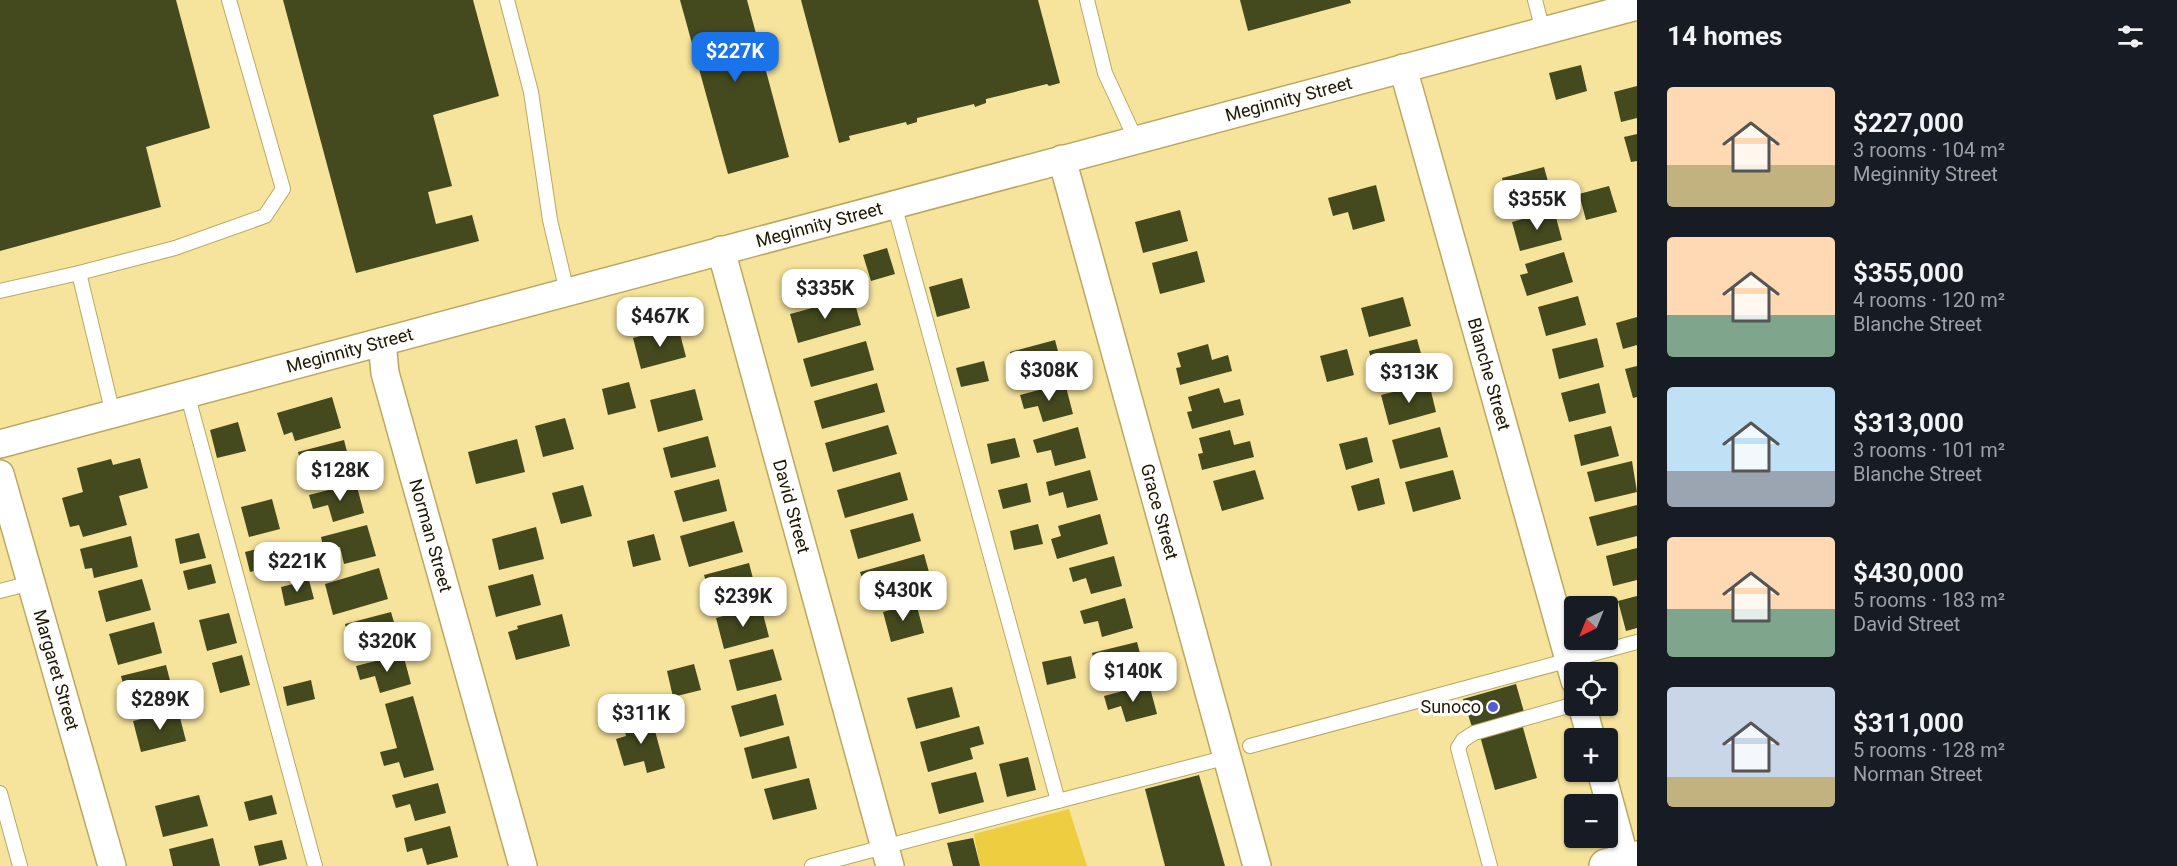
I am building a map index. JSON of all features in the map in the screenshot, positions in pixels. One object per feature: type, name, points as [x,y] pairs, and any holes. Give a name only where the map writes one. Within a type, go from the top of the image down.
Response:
[{"type":"street","name":"Meginnity Street","points":[[0,444],[1637,6]]},
{"type":"street","name":"Blanche Street","points":[[1404,68],[1570,662]]},
{"type":"street","name":"Grace Street","points":[[1062,159],[1239,752],[1257,866]]},
{"type":"street","name":"David Street","points":[[721,250],[887,857]]},
{"type":"street","name":"Norman Street","points":[[382,342],[385,373],[523,866]]},
{"type":"street","name":"Margaret Street","points":[[0,474],[112,866]]},
{"type":"street","points":[[1603,782],[1624,863]]},
{"type":"lane","points":[[0,291],[175,248],[266,216],[283,189],[229,0]]},
{"type":"lane","points":[[507,0],[531,92],[550,220],[567,292]]},
{"type":"lane","points":[[1087,0],[1105,73],[1136,140]]},
{"type":"lane","points":[[1535,0],[1543,31]]},
{"type":"lane","points":[[894,204],[1058,801]]},
{"type":"lane","points":[[80,273],[113,414]]},
{"type":"lane","points":[[187,393],[315,866]]},
{"type":"lane","points":[[0,591],[31,584]]},
{"type":"lane","points":[[1591,662],[1637,642]]},
{"type":"lane","points":[[812,866],[887,857],[1058,801],[1239,752],[1564,672]]},
{"type":"lane","points":[[1490,866],[1458,748],[1463,740],[1474,733],[1564,707]]},
{"type":"lane","points":[[0,793],[20,866]]},
{"type":"shaded area","points":[[1069,809],[1087,866],[980,866],[974,834]]},
{"type":"building","points":[[0,0],[176,0],[210,128],[146,147],[161,207],[0,251]]},
{"type":"building","points":[[283,0],[473,0],[499,96],[433,115],[452,186],[428,192],[436,224],[472,215],[479,241],[356,273]]},
{"type":"building","points":[[680,0],[747,0],[789,157],[728,174]]},
{"type":"building","points":[[801,0],[1038,0],[1060,83],[986,99],[986,103],[975,107],[974,104],[917,118],[917,122],[907,125],[906,122],[849,136],[850,140],[839,143]]},
{"type":"building","points":[[1240,0],[1350,0],[1351,3],[1248,31]]},
{"type":"building","points":[[1581,65],[1587,91],[1556,100],[1549,73]]},
{"type":"building","points":[[1637,86],[1637,118],[1621,122],[1614,92]]},
{"type":"building","points":[[1637,134],[1637,161],[1631,162],[1624,137]]},
{"type":"building","points":[[1544,167],[1552,196],[1510,208],[1502,178]]},
{"type":"building","points":[[1376,185],[1385,221],[1353,230],[1348,212],[1333,216],[1328,198]]},
{"type":"building","points":[[1609,186],[1617,212],[1586,220],[1579,194]]},
{"type":"building","points":[[1180,210],[1188,241],[1143,253],[1135,222]]},
{"type":"building","points":[[1554,210],[1562,240],[1520,251],[1512,222]]},
{"type":"building","points":[[887,248],[895,274],[871,281],[863,255]]},
{"type":"building","points":[[1197,251],[1205,282],[1160,294],[1152,263]]},
{"type":"building","points":[[1564,252],[1573,282],[1527,296],[1520,275],[1528,273],[1525,264]]},
{"type":"building","points":[[962,278],[970,308],[937,317],[929,287]]},
{"type":"building","points":[[1578,296],[1586,325],[1546,336],[1538,307]]},
{"type":"building","points":[[853,297],[861,325],[798,343],[790,314]]},
{"type":"building","points":[[1403,297],[1411,326],[1369,337],[1361,308]]},
{"type":"building","points":[[1637,317],[1637,345],[1623,349],[1616,323]]},
{"type":"building","points":[[678,326],[686,357],[641,369],[633,338]]},
{"type":"building","points":[[1597,338],[1604,367],[1559,379],[1552,349]]},
{"type":"building","points":[[1417,339],[1425,368],[1377,381],[1369,351]]},
{"type":"building","points":[[1055,340],[1063,370],[1032,378],[1028,362],[1014,366],[1010,352]]},
{"type":"building","points":[[866,341],[874,370],[811,387],[803,359]]},
{"type":"building","points":[[1208,344],[1212,360],[1228,355],[1232,371],[1180,385],[1176,368],[1181,367],[1177,353]]},
{"type":"building","points":[[1347,349],[1354,375],[1327,382],[1320,356]]},
{"type":"building","points":[[984,361],[989,381],[961,387],[956,368]]},
{"type":"building","points":[[1637,366],[1637,397],[1633,398],[1625,369]]},
{"type":"building","points":[[629,382],[636,408],[608,415],[602,389]]},
{"type":"building","points":[[877,383],[885,412],[822,429],[814,401]]},
{"type":"building","points":[[1065,383],[1073,414],[1043,422],[1038,406],[1024,409],[1020,395]]},
{"type":"building","points":[[1429,383],[1436,412],[1389,425],[1381,395]]},
{"type":"building","points":[[1599,383],[1606,413],[1569,422],[1561,393]]},
{"type":"building","points":[[1219,388],[1224,403],[1240,399],[1244,415],[1192,429],[1187,412],[1192,411],[1188,397]]},
{"type":"building","points":[[695,389],[703,420],[658,432],[650,400]]},
{"type":"building","points":[[332,397],[341,428],[295,441],[292,432],[284,435],[277,413]]},
{"type":"building","points":[[565,418],[574,449],[543,457],[535,426]]},
{"type":"building","points":[[238,422],[246,451],[217,458],[210,430]]},
{"type":"building","points":[[888,425],[897,454],[833,472],[825,443]]},
{"type":"building","points":[[1611,426],[1619,456],[1581,466],[1574,435]]},
{"type":"building","points":[[1078,427],[1086,458],[1055,466],[1051,450],[1037,453],[1033,440]]},
{"type":"building","points":[[1440,427],[1448,457],[1400,469],[1392,440]]},
{"type":"building","points":[[1230,430],[1234,445],[1250,441],[1254,457],[1202,470],[1198,454],[1203,453],[1199,438]]},
{"type":"building","points":[[708,436],[716,467],[671,478],[663,448]]},
{"type":"building","points":[[1367,437],[1373,462],[1346,470],[1339,444]]},
{"type":"building","points":[[1015,438],[1020,457],[991,464],[987,444]]},
{"type":"building","points":[[517,439],[525,472],[476,484],[468,452]]},
{"type":"building","points":[[344,440],[352,471],[321,479],[316,462],[302,466],[298,452]]},
{"type":"building","points":[[140,458],[148,488],[119,496],[127,525],[83,537],[79,525],[70,527],[62,498],[83,492],[77,468],[111,459],[113,465]]},
{"type":"building","points":[[1632,461],[1637,492],[1595,502],[1587,472]]},
{"type":"building","points":[[1090,470],[1098,500],[1067,508],[1063,492],[1049,496],[1046,482]]},
{"type":"building","points":[[1255,470],[1264,499],[1222,511],[1213,481]]},
{"type":"building","points":[[1453,470],[1461,499],[1413,512],[1405,482]]},
{"type":"building","points":[[900,472],[908,500],[845,518],[837,490]]},
{"type":"building","points":[[1379,478],[1385,504],[1358,511],[1351,486]]},
{"type":"building","points":[[719,479],[727,511],[683,522],[674,491]]},
{"type":"building","points":[[356,483],[364,513],[333,522],[328,505],[313,509],[309,495]]},
{"type":"building","points":[[1027,483],[1031,502],[1003,509],[998,490]]},
{"type":"building","points":[[583,485],[592,516],[561,524],[552,493]]},
{"type":"building","points":[[272,499],[280,529],[249,537],[241,507]]},
{"type":"building","points":[[1637,505],[1637,536],[1597,546],[1589,517]]},
{"type":"building","points":[[913,513],[921,541],[858,559],[850,530]]},
{"type":"building","points":[[1100,514],[1108,544],[1057,559],[1051,539],[1061,536],[1058,526]]},
{"type":"building","points":[[734,521],[743,552],[689,567],[680,536]]},
{"type":"building","points":[[1038,524],[1043,544],[1014,550],[1010,531]]},
{"type":"building","points":[[367,525],[376,556],[344,564],[340,547],[324,551],[321,537]]},
{"type":"building","points":[[536,527],[544,559],[499,570],[492,539]]},
{"type":"building","points":[[199,533],[206,558],[180,564],[175,539]]},
{"type":"building","points":[[654,534],[661,560],[633,567],[627,541]]},
{"type":"building","points":[[131,536],[138,567],[94,578],[92,568],[85,569],[80,549]]},
{"type":"building","points":[[273,545],[278,564],[250,572],[245,552]]},
{"type":"building","points":[[1637,548],[1637,580],[1613,586],[1606,556]]},
{"type":"building","points":[[924,554],[932,583],[869,600],[860,572]]},
{"type":"building","points":[[1114,556],[1122,586],[1091,594],[1086,578],[1073,582],[1069,568]]},
{"type":"building","points":[[749,563],[757,594],[713,606],[704,575]]},
{"type":"building","points":[[211,564],[216,583],[188,590],[183,571]]},
{"type":"building","points":[[379,568],[388,599],[333,615],[325,584]]},
{"type":"building","points":[[533,574],[541,605],[496,617],[488,586]]},
{"type":"building","points":[[142,579],[151,610],[106,622],[98,591]]},
{"type":"building","points":[[309,580],[314,599],[285,606],[281,587]]},
{"type":"building","points":[[1637,596],[1637,628],[1626,631],[1618,601]]},
{"type":"building","points":[[1125,598],[1133,628],[1102,637],[1098,621],[1084,624],[1080,611]]},
{"type":"building","points":[[916,603],[924,633],[891,642],[883,612]]},
{"type":"building","points":[[761,606],[769,637],[724,649],[716,618]]},
{"type":"building","points":[[391,612],[400,643],[368,651],[364,634],[349,638],[345,624]]},
{"type":"building","points":[[229,613],[237,643],[207,651],[199,620]]},
{"type":"building","points":[[562,614],[570,646],[516,660],[508,632],[518,629],[517,626]]},
{"type":"building","points":[[154,622],[162,653],[118,665],[109,634]]},
{"type":"building","points":[[1137,642],[1145,672],[1114,680],[1110,664],[1096,668],[1092,653]]},
{"type":"building","points":[[773,649],[782,680],[737,691],[729,660]]},
{"type":"building","points":[[403,654],[411,684],[380,693],[375,676],[360,680],[356,666]]},
{"type":"building","points":[[242,655],[250,685],[220,693],[212,663]]},
{"type":"building","points":[[1071,656],[1076,678],[1047,685],[1042,662]]},
{"type":"building","points":[[694,664],[701,690],[673,697],[667,671]]},
{"type":"building","points":[[166,665],[174,696],[129,707],[121,676]]},
{"type":"building","points":[[311,680],[315,699],[287,706],[283,687]]},
{"type":"building","points":[[1149,684],[1157,714],[1126,722],[1121,706],[1108,710],[1104,696]]},
{"type":"building","points":[[1516,684],[1524,712],[1472,727],[1463,699]]},
{"type":"building","points":[[952,687],[960,717],[916,729],[907,698]]},
{"type":"building","points":[[776,694],[784,725],[740,737],[731,706]]},
{"type":"building","points":[[413,696],[434,770],[404,778],[399,762],[384,766],[380,752],[397,748],[385,704]]},
{"type":"building","points":[[178,710],[186,741],[141,752],[133,721]]},
{"type":"building","points":[[651,716],[665,768],[647,773],[644,761],[624,766],[616,739],[626,736],[623,724]]},
{"type":"building","points":[[1522,724],[1537,778],[1495,790],[1480,736]]},
{"type":"building","points":[[979,726],[984,744],[970,748],[973,759],[928,772],[920,742]]},
{"type":"building","points":[[789,736],[797,768],[752,779],[744,748]]},
{"type":"building","points":[[1028,757],[1036,790],[1007,797],[999,764]]},
{"type":"building","points":[[976,772],[984,802],[939,814],[931,783]]},
{"type":"building","points":[[1199,775],[1225,866],[1165,866],[1145,789]]},
{"type":"building","points":[[809,778],[817,809],[773,820],[764,789]]},
{"type":"building","points":[[438,783],[446,813],[415,821],[410,804],[396,808],[392,795]]},
{"type":"building","points":[[199,795],[208,826],[163,837],[155,806]]},
{"type":"building","points":[[272,795],[277,814],[249,821],[244,802]]},
{"type":"building","points":[[450,826],[458,857],[427,865],[422,848],[407,852],[404,838]]},
{"type":"building","points":[[213,838],[220,866],[173,866],[169,849]]},
{"type":"building","points":[[973,838],[980,866],[953,866],[947,843]]},
{"type":"building","points":[[282,840],[287,859],[259,866],[254,846]]},
{"type":"place","name":"Sunoco","points":[[1493,707]]}]
